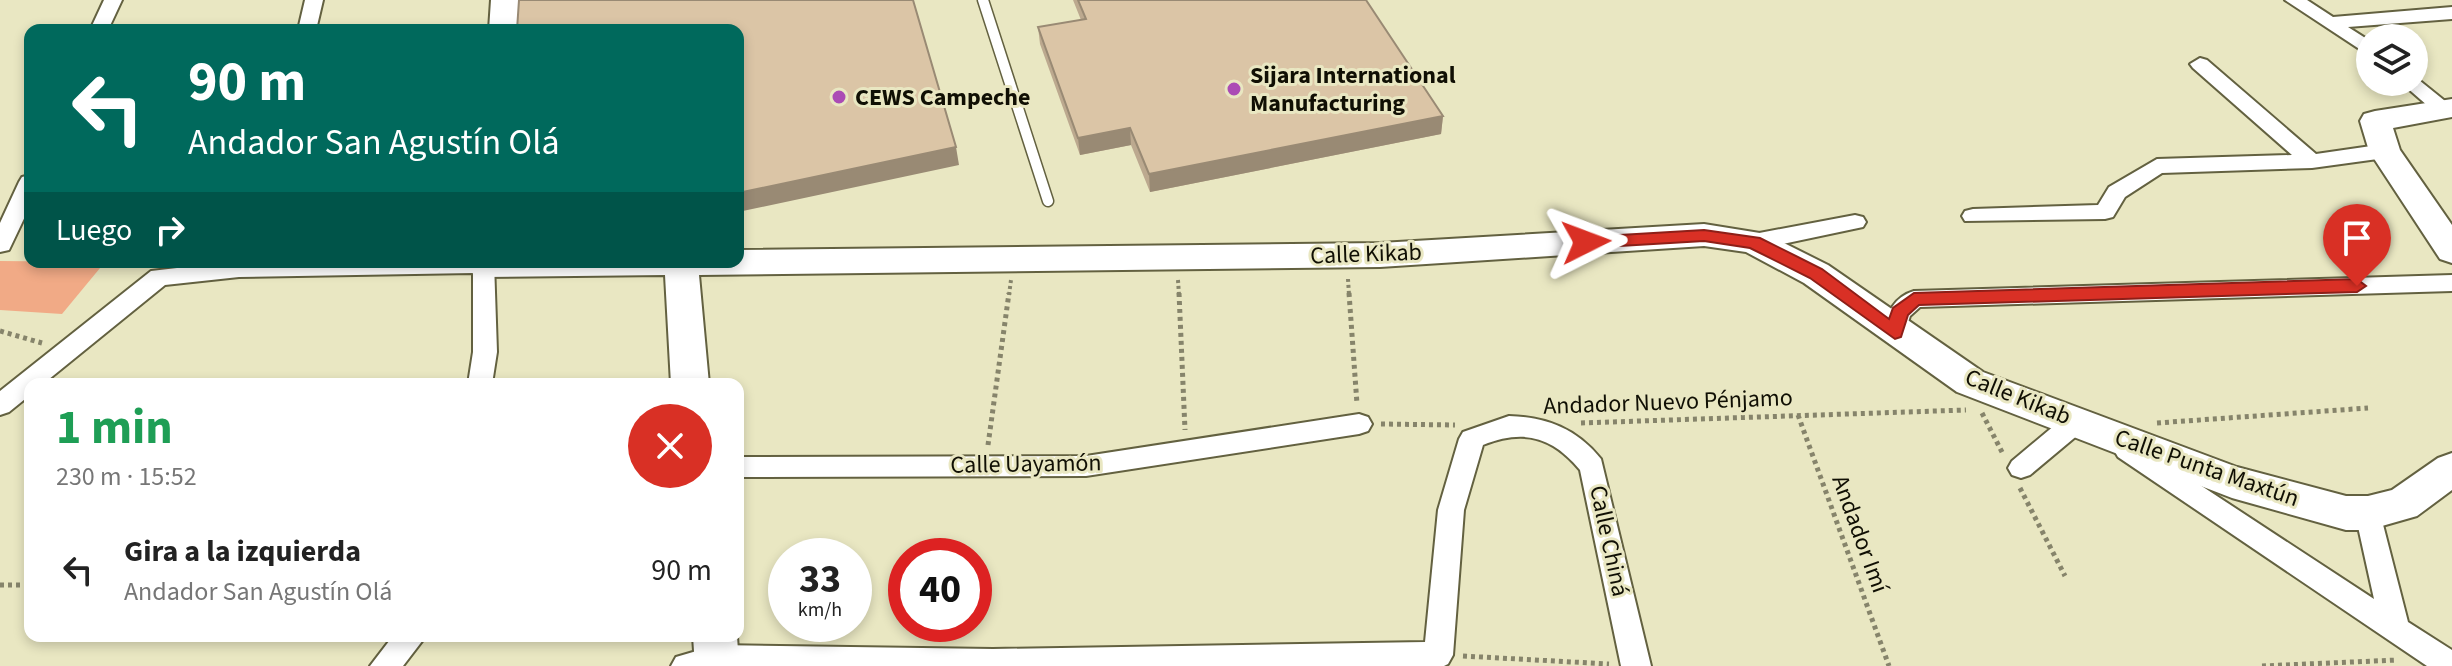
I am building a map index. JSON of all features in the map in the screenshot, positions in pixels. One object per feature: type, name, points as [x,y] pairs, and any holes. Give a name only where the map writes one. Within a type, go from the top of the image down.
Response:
[{"type":"street","points":[[102,24],[113,0]]},
{"type":"street","points":[[308,24],[314,0]]},
{"type":"street","points":[[503,24],[505,0]]},
{"type":"street","points":[[2294,0],[2356,41]]},
{"type":"street","points":[[2330,23],[2452,13]]},
{"type":"street","points":[[2200,64],[2312,161]]},
{"type":"street","points":[[2428,94],[2448,108]]},
{"type":"street","points":[[1973,216],[2105,212],[2117,192],[2157,166],[2312,161],[2448,108]]},
{"type":"street","points":[[2380,136],[2452,251]]},
{"type":"street","points":[[1,245],[24,195]]},
{"type":"street","points":[[1754,242],[1855,222]]},
{"type":"street","name":"Calle Kikab","points":[[744,262],[1347,255],[1704,235],[1754,242],[1816,274],[1970,382],[2084,425],[2444,662]]},
{"type":"street","name":"Calle Kikab","points":[[65,353],[159,277],[239,269],[288,268]]},
{"type":"street","points":[[481,378],[485,352],[484,268]]},
{"type":"street","points":[[681,268],[690,378]]},
{"type":"street","points":[[1895,332],[1899,313],[1914,299],[2452,283]]},
{"type":"street","points":[[34,378],[65,353]]},
{"type":"street","points":[[0,405],[24,386]]},
{"type":"street","name":"Calle Uayamón","points":[[744,467],[1086,466],[1359,424]]},
{"type":"street","points":[[2021,468],[2084,425]]},
{"type":"street","name":"Calle Punta Maxtún","points":[[2084,425],[2232,482],[2346,513],[2368,513],[2403,504],[2452,469]]},
{"type":"street","points":[[709,656],[993,662],[1438,655],[1451,510],[1472,439],[1507,426],[1562,428]]},
{"type":"street","name":"Calle Chiná","points":[[1562,428],[1592,466],[1636,666]]},
{"type":"street","points":[[2368,513],[2396,630]]},
{"type":"street","points":[[385,666],[406,642]]},
{"type":"lane","points":[[983,0],[1048,201]]},
{"type":"path","points":[[1347,255],[1359,424],[1507,426]]},
{"type":"path","points":[[1177,258],[1186,451]]},
{"type":"path","points":[[985,465],[1014,260]]},
{"type":"path","points":[[0,331],[31,338],[65,353]]},
{"type":"path","points":[[2154,423],[2368,408]]},
{"type":"path","name":"Andador Nuevo Pénjamo","points":[[1562,428],[1979,409]]},
{"type":"path","name":"Andador Imí","points":[[1798,415],[1889,666]]},
{"type":"path","points":[[0,585],[24,585]]},
{"type":"path","points":[[1438,655],[1636,666]]},
{"type":"path","points":[[2262,666],[2444,662]]},
{"type":"shaded area","points":[[0,261],[24,261],[24,268],[100,268],[62,314],[0,310]]},
{"type":"building","name":"CEWS Campeche","points":[[519,0],[913,0],[956,147],[744,192],[744,24],[517,24]]},
{"type":"building","name":"Sijara International Manufacturing","points":[[1078,0],[1366,0],[1443,116],[1149,174],[1130,128],[1078,138],[1038,27],[1086,19]]},
{"type":"place","name":"Sijara International Manufacturing","points":[[1234,89]]},
{"type":"place","name":"CEWS Campeche","points":[[839,97]]},
{"type":"route","points":[[1586,242],[1704,235],[1754,242],[1816,274],[1895,332],[1899,313],[1914,299],[2357,286]]}]
